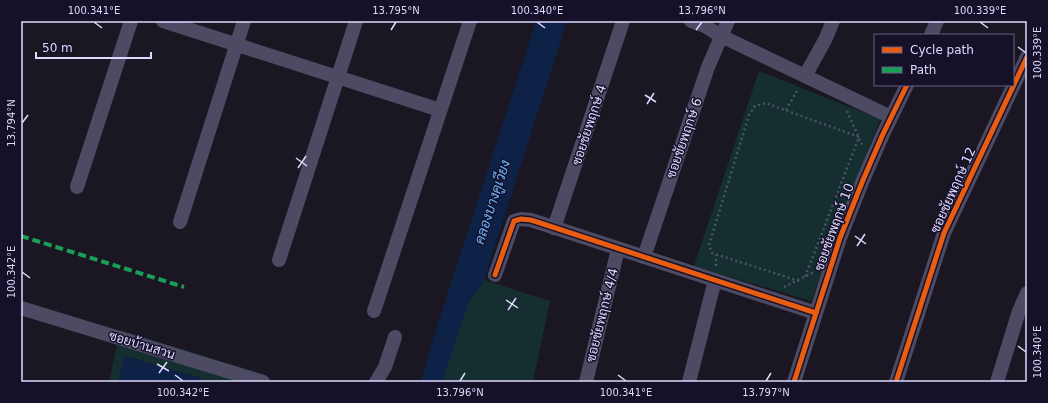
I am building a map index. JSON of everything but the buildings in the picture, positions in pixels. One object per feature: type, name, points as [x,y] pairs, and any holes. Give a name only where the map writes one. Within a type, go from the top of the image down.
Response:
[{"type":"street","points":[[77,187],[131,21]]},
{"type":"street","points":[[163,21],[440,110]]},
{"type":"street","points":[[180,222],[244,21]]},
{"type":"street","points":[[279,260],[356,21]]},
{"type":"street","points":[[374,311],[470,21]]},
{"type":"street","name":"ซอยชัยพฤกษ์ 4","points":[[554,228],[623,21]]},
{"type":"street","points":[[691,21],[705,26],[721,36],[891,117]]},
{"type":"street","name":"ซอยชัยพฤกษ์ 6","points":[[644,257],[708,67],[728,21]]},
{"type":"street","points":[[805,76],[825,40],[833,21]]},
{"type":"street","points":[[932,34],[938,21]]},
{"type":"street","name":"ซอยชัยพฤกษ์ 12","points":[[1014,84],[1027,56]]},
{"type":"street","name":"ซอยชัยพฤกษ์ 10","points":[[794,382],[840,238],[870,164],[906,86]]},
{"type":"street","name":"ซอยชัยพฤกษ์ 12","points":[[896,382],[944,233],[1013,86]]},
{"type":"street","points":[[495,274],[514,221],[521,219],[531,220],[816,313]]},
{"type":"street","name":"ซอยชัยพฤกษ์ 4/4","points":[[586,382],[618,249]]},
{"type":"street","points":[[689,382],[715,280]]},
{"type":"street","points":[[997,382],[1019,311],[1027,293]]},
{"type":"street","name":"ซอยบ้านสวน","points":[[21,308],[263,382]]},
{"type":"street","points":[[376,382],[385,367],[394,337]]},
{"type":"path","points":[[786,110],[805,76]]},
{"type":"path","points":[[837,91],[870,164]]},
{"type":"path","points":[[798,281],[712,253],[709,245],[749,115],[756,106],[766,103],[859,137]]},
{"type":"path","points":[[805,277],[859,137]]},
{"type":"path","points":[[765,296],[798,281],[833,260]]},
{"type":"green space","points":[[759,71],[880,119],[811,301],[694,266]]},
{"type":"green space","points":[[484,280],[550,301],[533,382],[442,382],[469,301]]},
{"type":"green space","points":[[120,330],[266,375],[264,382],[219,382],[213,380],[212,382],[199,382],[200,378],[125,356],[118,382],[109,382]]},
{"type":"water","name":"คลองบางคูเวียง","points":[[536,21],[567,21],[484,280],[469,301],[442,382],[421,382],[433,339]]},
{"type":"water","points":[[124,356],[200,378],[199,382],[118,382]]},
{"type":"marked path","points":[[21,236],[184,287]]},
{"type":"cycle path","points":[[1014,85],[1027,57]]},
{"type":"cycle path","points":[[794,382],[840,238],[883,134],[907,86]]},
{"type":"cycle path","points":[[896,382],[944,233],[1013,86]]},
{"type":"cycle path","points":[[495,275],[514,221],[521,219],[531,220],[816,313]]}]
